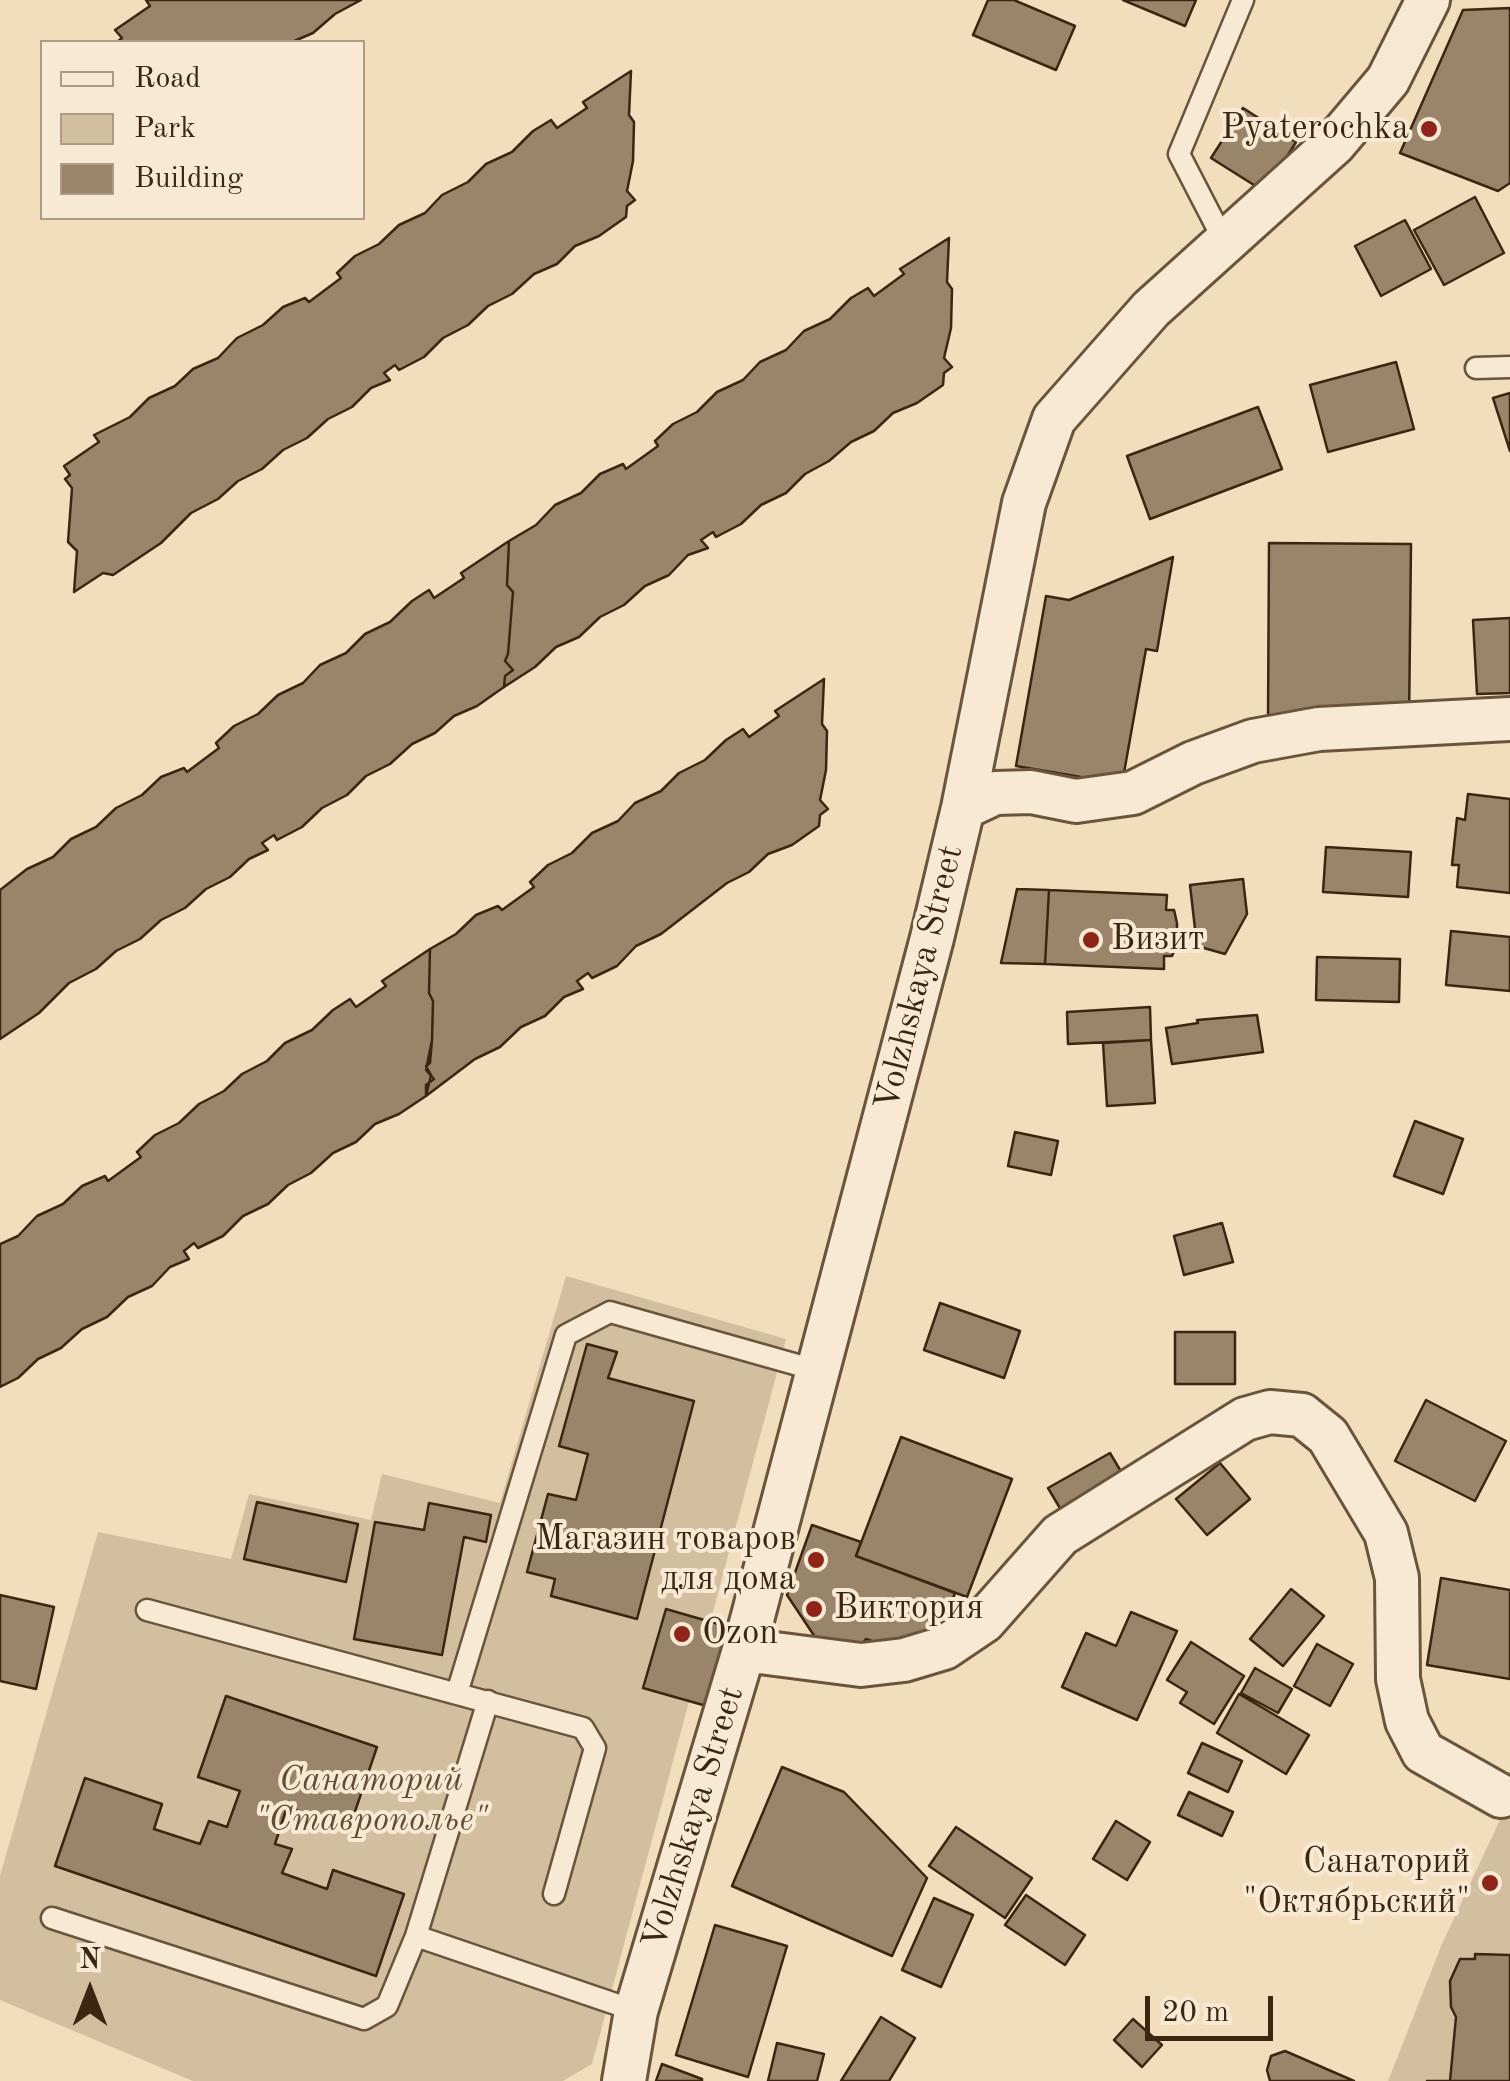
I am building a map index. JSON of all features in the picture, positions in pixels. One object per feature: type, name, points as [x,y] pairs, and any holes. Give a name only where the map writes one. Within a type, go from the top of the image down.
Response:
[{"type":"street","name":"Volzhskaya Street","points":[[624,2081],[636,2011],[744,1650],[819,1371],[963,808],[1024,503],[1054,420],[1151,309],[1334,144],[1388,80],[1428,0]]},
{"type":"street","points":[[963,808],[995,792],[1031,792],[1076,801],[1133,792],[1253,741],[1320,729],[1510,720]]},
{"type":"street","points":[[744,1650],[861,1665],[904,1660],[944,1648],[984,1621],[1060,1534],[1245,1419],[1270,1412],[1302,1415],[1328,1436],[1386,1533],[1397,1578],[1398,1679],[1408,1721],[1423,1752],[1506,1798]]},
{"type":"lane","points":[[1225,243],[1179,154],[1243,0]]},
{"type":"lane","points":[[1476,368],[1510,367]]},
{"type":"lane","points":[[457,1693],[566,1335],[610,1312],[819,1371]]},
{"type":"lane","points":[[147,1610],[583,1728],[595,1748],[554,1894]]},
{"type":"lane","points":[[52,1918],[364,2019],[388,2006],[416,1936],[488,1701]]},
{"type":"lane","points":[[416,1936],[636,2011]]},
{"type":"green space","name":"Санаторий \"Ставрополье\"","points":[[566,1276],[786,1339],[592,2064],[563,2081],[193,2081],[0,2000],[0,1876],[98,1532],[231,1559],[249,1494],[371,1520],[382,1474],[500,1503]]},
{"type":"green space","name":"Санаторий \"Октябрьский\"","points":[[1503,1772],[1510,1772],[1510,2081],[1388,2081],[1442,1944],[1499,1822]]},
{"type":"building","points":[[146,0],[361,0],[297,40],[120,40],[122,38],[115,30],[150,6]]},
{"type":"building","points":[[988,0],[1014,0],[1075,26],[1056,70],[973,35]]},
{"type":"building","points":[[1123,0],[1196,0],[1185,26]]},
{"type":"building","points":[[1510,8],[1510,183],[1498,191],[1400,153],[1463,10]]},
{"type":"building","points":[[631,71],[633,161],[627,191],[635,200],[627,206],[626,217],[599,236],[575,246],[557,264],[534,274],[468,325],[443,338],[424,357],[399,370],[395,365],[384,373],[390,380],[371,388],[352,407],[328,419],[262,469],[191,513],[161,543],[113,575],[103,573],[74,592],[77,551],[68,542],[72,488],[65,479],[70,475],[64,466],[99,442],[94,435],[130,417],[149,398],[175,386],[193,369],[218,358],[237,338],[263,325],[283,307],[305,298],[309,302],[341,278],[337,273],[355,256],[379,244],[399,225],[425,213],[442,195],[468,182],[486,164],[512,152],[533,131],[551,120],[557,128],[587,108],[583,102]]},
{"type":"building","points":[[1243,108],[1296,142],[1265,192],[1211,158]]},
{"type":"building","points":[[1475,197],[1504,253],[1444,285],[1414,230]]},
{"type":"building","points":[[1405,220],[1431,269],[1381,296],[1355,246]]},
{"type":"building","points":[[949,238],[951,328],[944,358],[952,367],[944,373],[943,385],[917,403],[893,413],[874,431],[805,474],[786,493],[761,505],[741,524],[701,540],[708,548],[688,555],[669,575],[645,586],[624,605],[600,617],[579,637],[556,647],[535,667],[504,687],[505,676],[513,670],[505,661],[513,592],[507,585],[509,541],[536,525],[555,505],[581,493],[600,474],[623,464],[626,469],[658,446],[655,441],[673,424],[697,412],[717,392],[743,380],[760,362],[786,350],[804,331],[830,319],[851,298],[868,288],[874,296],[904,274],[900,269]]},
{"type":"building","points":[[1396,362],[1414,429],[1328,452],[1310,385]]},
{"type":"building","points":[[1510,393],[1510,451],[1493,398]]},
{"type":"building","points":[[1258,407],[1282,469],[1150,519],[1127,456]]},
{"type":"building","points":[[509,541],[507,585],[513,592],[505,661],[513,670],[505,676],[504,687],[412,744],[390,764],[366,776],[347,795],[322,808],[302,827],[262,843],[268,850],[206,889],[185,908],[161,920],[140,939],[116,951],[96,969],[69,983],[39,1013],[0,1039],[0,890],[27,869],[53,857],[71,839],[96,827],[116,808],[142,795],[161,777],[184,768],[187,772],[219,748],[216,743],[234,726],[258,714],[278,695],[303,683],[320,665],[346,653],[365,634],[390,622],[429,590],[434,598],[464,578],[461,573]]},
{"type":"building","points":[[1269,543],[1411,544],[1409,723],[1268,721]]},
{"type":"building","points":[[1173,557],[1157,651],[1146,649],[1122,784],[1016,766],[1046,596],[1069,600]]},
{"type":"building","points":[[1510,618],[1510,693],[1477,694],[1473,620]]},
{"type":"building","points":[[824,679],[826,770],[820,800],[828,809],[820,815],[819,826],[792,845],[768,854],[749,872],[727,883],[661,934],[636,946],[617,966],[592,978],[588,973],[577,981],[583,989],[564,997],[545,1016],[521,1027],[500,1047],[475,1059],[426,1096],[431,1075],[426,1066],[430,1063],[432,1040],[430,949],[456,934],[476,915],[498,906],[502,910],[534,887],[530,882],[548,865],[572,853],[592,833],[618,821],[635,803],[661,791],[679,773],[705,760],[743,729],[749,737],[779,716],[775,711]]},
{"type":"building","points":[[1468,794],[1510,799],[1510,893],[1457,887],[1459,865],[1452,865],[1457,818],[1465,820]]},
{"type":"building","points":[[1326,847],[1411,852],[1408,897],[1323,892]]},
{"type":"building","points":[[1243,879],[1247,914],[1225,954],[1197,946],[1190,885]]},
{"type":"building","points":[[1017,889],[1049,890],[1045,964],[1001,963]]},
{"type":"building","points":[[1049,890],[1167,895],[1166,910],[1174,910],[1177,923],[1177,945],[1172,956],[1164,956],[1164,969],[1045,964]]},
{"type":"building","points":[[1451,931],[1510,937],[1510,991],[1446,985]]},
{"type":"building","points":[[430,949],[432,1040],[426,1070],[434,1079],[426,1085],[426,1096],[375,1124],[356,1142],[288,1185],[268,1204],[243,1216],[223,1236],[198,1248],[194,1243],[184,1251],[189,1259],[170,1267],[152,1286],[128,1297],[107,1317],[82,1329],[61,1348],[38,1359],[18,1378],[0,1387],[0,1244],[18,1236],[37,1216],[63,1204],[82,1186],[105,1176],[108,1181],[141,1157],[137,1152],[155,1135],[179,1123],[199,1104],[267,1061],[285,1043],[312,1030],[350,999],[356,1007],[386,986],[382,981]]},
{"type":"building","points":[[1317,957],[1400,959],[1399,1002],[1316,1000]]},
{"type":"building","points":[[1150,1007],[1151,1040],[1068,1044],[1067,1012]]},
{"type":"building","points":[[1257,1015],[1263,1052],[1172,1064],[1166,1028],[1198,1023],[1197,1020]]},
{"type":"building","points":[[1151,1040],[1155,1103],[1107,1106],[1103,1043]]},
{"type":"building","points":[[1415,1121],[1463,1139],[1443,1194],[1394,1176]]},
{"type":"building","points":[[1015,1132],[1058,1141],[1051,1175],[1008,1166]]},
{"type":"building","points":[[1222,1223],[1233,1262],[1184,1275],[1174,1236]]},
{"type":"building","points":[[940,1303],[1020,1331],[1004,1378],[924,1350]]},
{"type":"building","points":[[1175,1332],[1235,1332],[1235,1384],[1175,1384]]},
{"type":"building","points":[[587,1344],[617,1352],[608,1378],[694,1401],[637,1619],[551,1596],[555,1579],[527,1572],[548,1494],[576,1500],[588,1454],[559,1446]]},
{"type":"building","points":[[1426,1400],[1506,1441],[1475,1501],[1395,1461]]},
{"type":"building","points":[[901,1437],[1012,1479],[967,1597],[856,1556]]},
{"type":"building","points":[[1110,1453],[1129,1485],[1067,1520],[1048,1488]]},
{"type":"building","points":[[1220,1463],[1250,1499],[1207,1535],[1176,1499]]},
{"type":"building","points":[[257,1502],[358,1524],[346,1582],[244,1559]]},
{"type":"building","points":[[429,1503],[491,1515],[486,1542],[464,1537],[442,1655],[354,1639],[375,1522],[424,1530]]},
{"type":"building","points":[[812,1525],[861,1542],[856,1556],[955,1593],[936,1645],[907,1653],[866,1639],[857,1650],[817,1640],[787,1595]]},
{"type":"building","points":[[1441,1578],[1510,1590],[1510,1679],[1427,1665]]},
{"type":"building","points":[[1291,1589],[1324,1616],[1283,1666],[1250,1639]]},
{"type":"building","points":[[0,1595],[54,1607],[36,1689],[0,1681]]},
{"type":"building","points":[[666,1609],[732,1628],[710,1707],[643,1688]]},
{"type":"building","points":[[1131,1612],[1177,1631],[1137,1720],[1062,1687],[1086,1633],[1116,1646]]},
{"type":"building","points":[[1191,1642],[1244,1676],[1214,1724],[1180,1703],[1187,1692],[1167,1680]]},
{"type":"building","points":[[1317,1644],[1353,1664],[1330,1706],[1294,1686]]},
{"type":"building","points":[[1255,1668],[1292,1689],[1278,1713],[1241,1693]]},
{"type":"building","points":[[1239,1694],[1309,1735],[1286,1774],[1217,1733]]},
{"type":"building","points":[[226,1696],[377,1747],[349,1829],[287,1807],[275,1844],[292,1849],[282,1873],[327,1889],[333,1870],[404,1894],[376,1976],[55,1866],[85,1778],[162,1804],[154,1829],[200,1844],[209,1821],[227,1827],[240,1791],[198,1777]]},
{"type":"building","points":[[1202,1743],[1242,1761],[1228,1792],[1188,1773]]},
{"type":"building","points":[[782,1767],[844,1792],[927,1878],[892,1956],[732,1886]]},
{"type":"building","points":[[1189,1792],[1233,1812],[1222,1836],[1178,1815]]},
{"type":"building","points":[[1116,1821],[1150,1842],[1127,1880],[1093,1859]]},
{"type":"building","points":[[956,1827],[1032,1878],[1005,1918],[929,1866]]},
{"type":"building","points":[[1026,1895],[1085,1935],[1065,1965],[1005,1925]]},
{"type":"building","points":[[934,1898],[973,1915],[941,1987],[902,1970]]},
{"type":"building","points":[[715,1925],[787,1946],[748,2077],[676,2055]]},
{"type":"building","points":[[1475,1954],[1510,1955],[1510,2081],[1450,2081],[1456,2017],[1451,2007],[1450,1981],[1460,1959],[1475,1959]]},
{"type":"building","points":[[881,2017],[915,2038],[889,2081],[841,2081]]},
{"type":"building","points":[[1133,2019],[1162,2045],[1142,2067],[1114,2040]]},
{"type":"building","points":[[777,2043],[824,2054],[817,2081],[768,2081]]},
{"type":"building","points":[[1285,2051],[1354,2081],[1270,2081],[1267,2070],[1271,2056]]},
{"type":"building","points":[[662,2064],[702,2079],[702,2081],[656,2081]]},
{"type":"place","name":"Pyaterochka","points":[[1429,129]]},
{"type":"place","name":"Визит","points":[[1091,940]]},
{"type":"place","name":"Магазин товаров для дома","points":[[816,1560]]},
{"type":"place","name":"Виктория","points":[[814,1609]]},
{"type":"place","name":"Ozon","points":[[682,1634]]},
{"type":"place","name":"Санаторий \"Октябрьский\"","points":[[1490,1883]]}]
